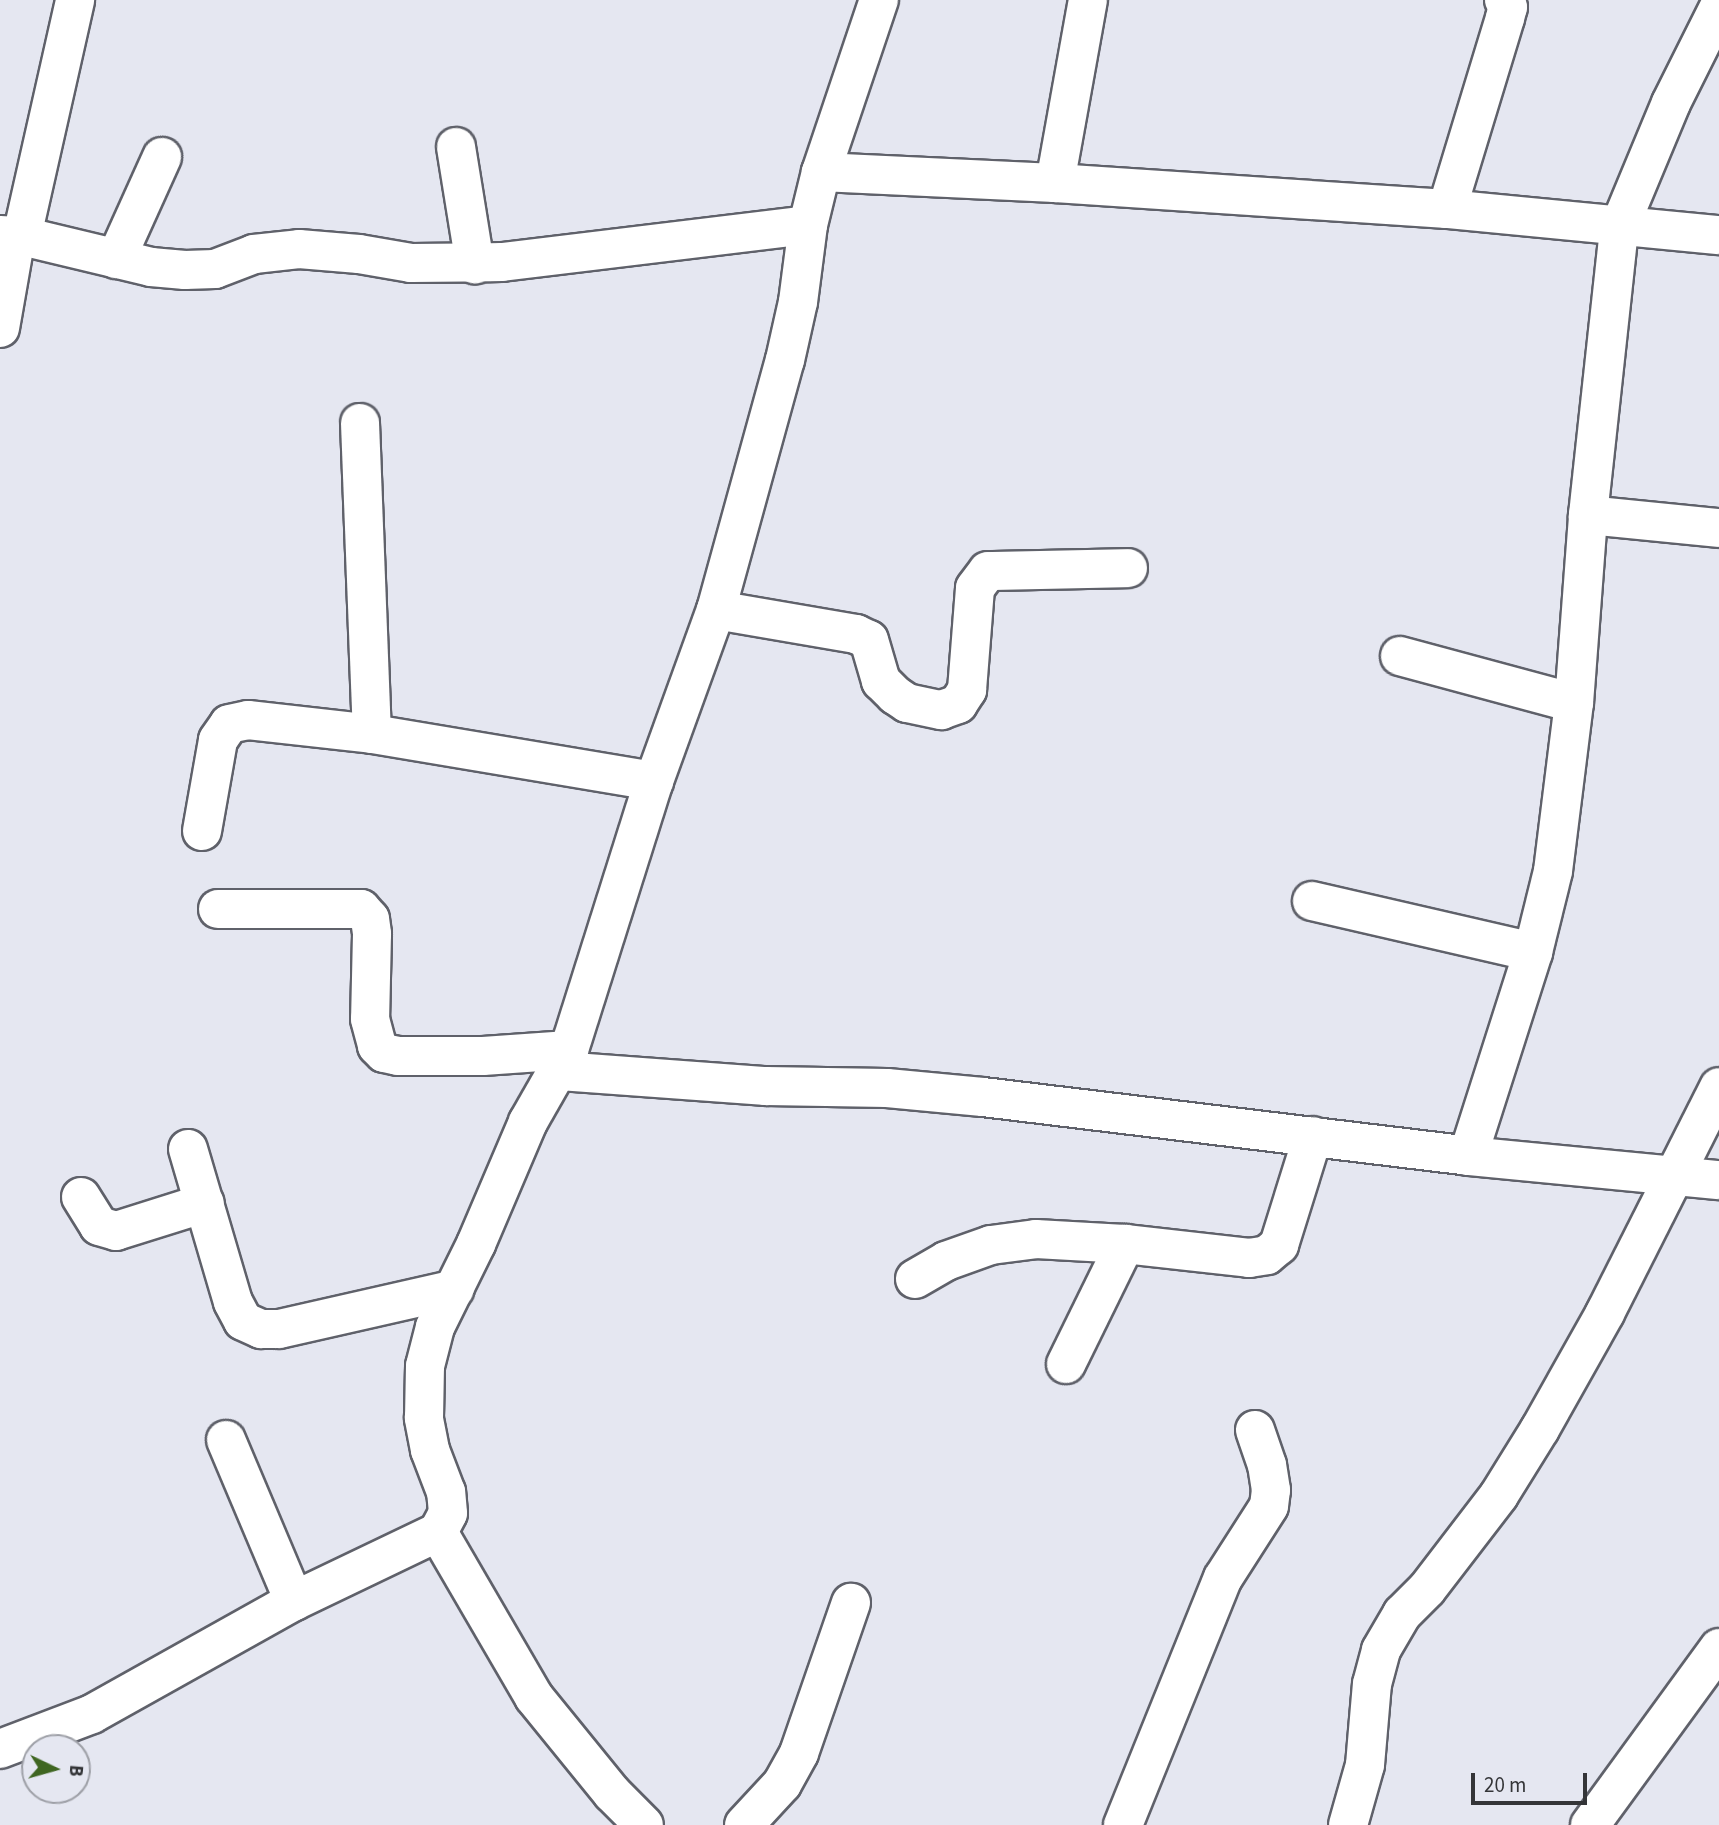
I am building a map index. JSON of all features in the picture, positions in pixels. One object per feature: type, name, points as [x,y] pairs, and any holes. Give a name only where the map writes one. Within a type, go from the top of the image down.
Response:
[{"type":"street","points":[[0,328],[12,236],[75,0]]},
{"type":"street","points":[[0,1749],[92,1714],[294,1601],[438,1532],[448,1513],[446,1492],[430,1450],[424,1418],[425,1366],[435,1327],[528,1122],[564,1061],[654,781],[716,610],[785,360],[798,302],[808,225],[821,172],[879,0]]},
{"type":"street","points":[[1055,183],[1088,0]]},
{"type":"street","points":[[1447,209],[1505,18],[1508,7],[1504,0]]},
{"type":"street","points":[[1468,1156],[1533,952],[1553,871],[1574,703],[1588,515],[1619,228],[1671,103],[1719,7]]},
{"type":"street","points":[[456,147],[475,264]]},
{"type":"street","points":[[116,259],[162,157]]},
{"type":"street","points":[[821,172],[1055,183],[1447,209],[1619,228],[1719,235]]},
{"type":"street","points":[[12,236],[151,267],[215,269],[254,254],[299,248],[411,263],[475,264],[808,225]]},
{"type":"street","points":[[360,423],[372,734]]},
{"type":"street","points":[[1588,515],[1719,528]]},
{"type":"street","points":[[716,610],[856,634],[869,640],[881,681],[895,695],[907,703],[941,710],[958,704],[967,690],[975,588],[988,571],[1128,568]]},
{"type":"street","points":[[1400,656],[1574,703]]},
{"type":"street","points":[[202,831],[218,740],[229,724],[248,720],[372,734],[654,781]]},
{"type":"street","points":[[1312,901],[1533,952]]},
{"type":"street","points":[[218,909],[361,909],[370,919],[372,934],[370,1019],[377,1046],[384,1053],[398,1056],[483,1056],[564,1061],[766,1086],[900,1090],[1468,1156],[1719,1180]]},
{"type":"street","points":[[1348,1825],[1365,1765],[1372,1684],[1381,1650],[1402,1614],[1427,1589],[1499,1495],[1540,1429],[1677,1175],[1719,1087]]},
{"type":"street","points":[[915,1279],[946,1261],[991,1245],[1036,1239],[1125,1244],[1248,1258],[1268,1255],[1279,1245],[1313,1136]]},
{"type":"street","points":[[188,1149],[233,1302],[243,1321],[261,1329],[279,1329],[454,1289]]},
{"type":"street","points":[[81,1197],[99,1226],[116,1231],[205,1203]]},
{"type":"street","points":[[1066,1364],[1125,1244]]},
{"type":"street","points":[[1123,1825],[1223,1578],[1269,1506],[1269,1478],[1255,1430]]},
{"type":"street","points":[[226,1440],[294,1601]]},
{"type":"street","points":[[438,1532],[534,1697],[612,1793],[644,1825]]},
{"type":"street","points":[[744,1825],[782,1784],[799,1754],[851,1603]]},
{"type":"street","points":[[1590,1825],[1719,1648]]}]
